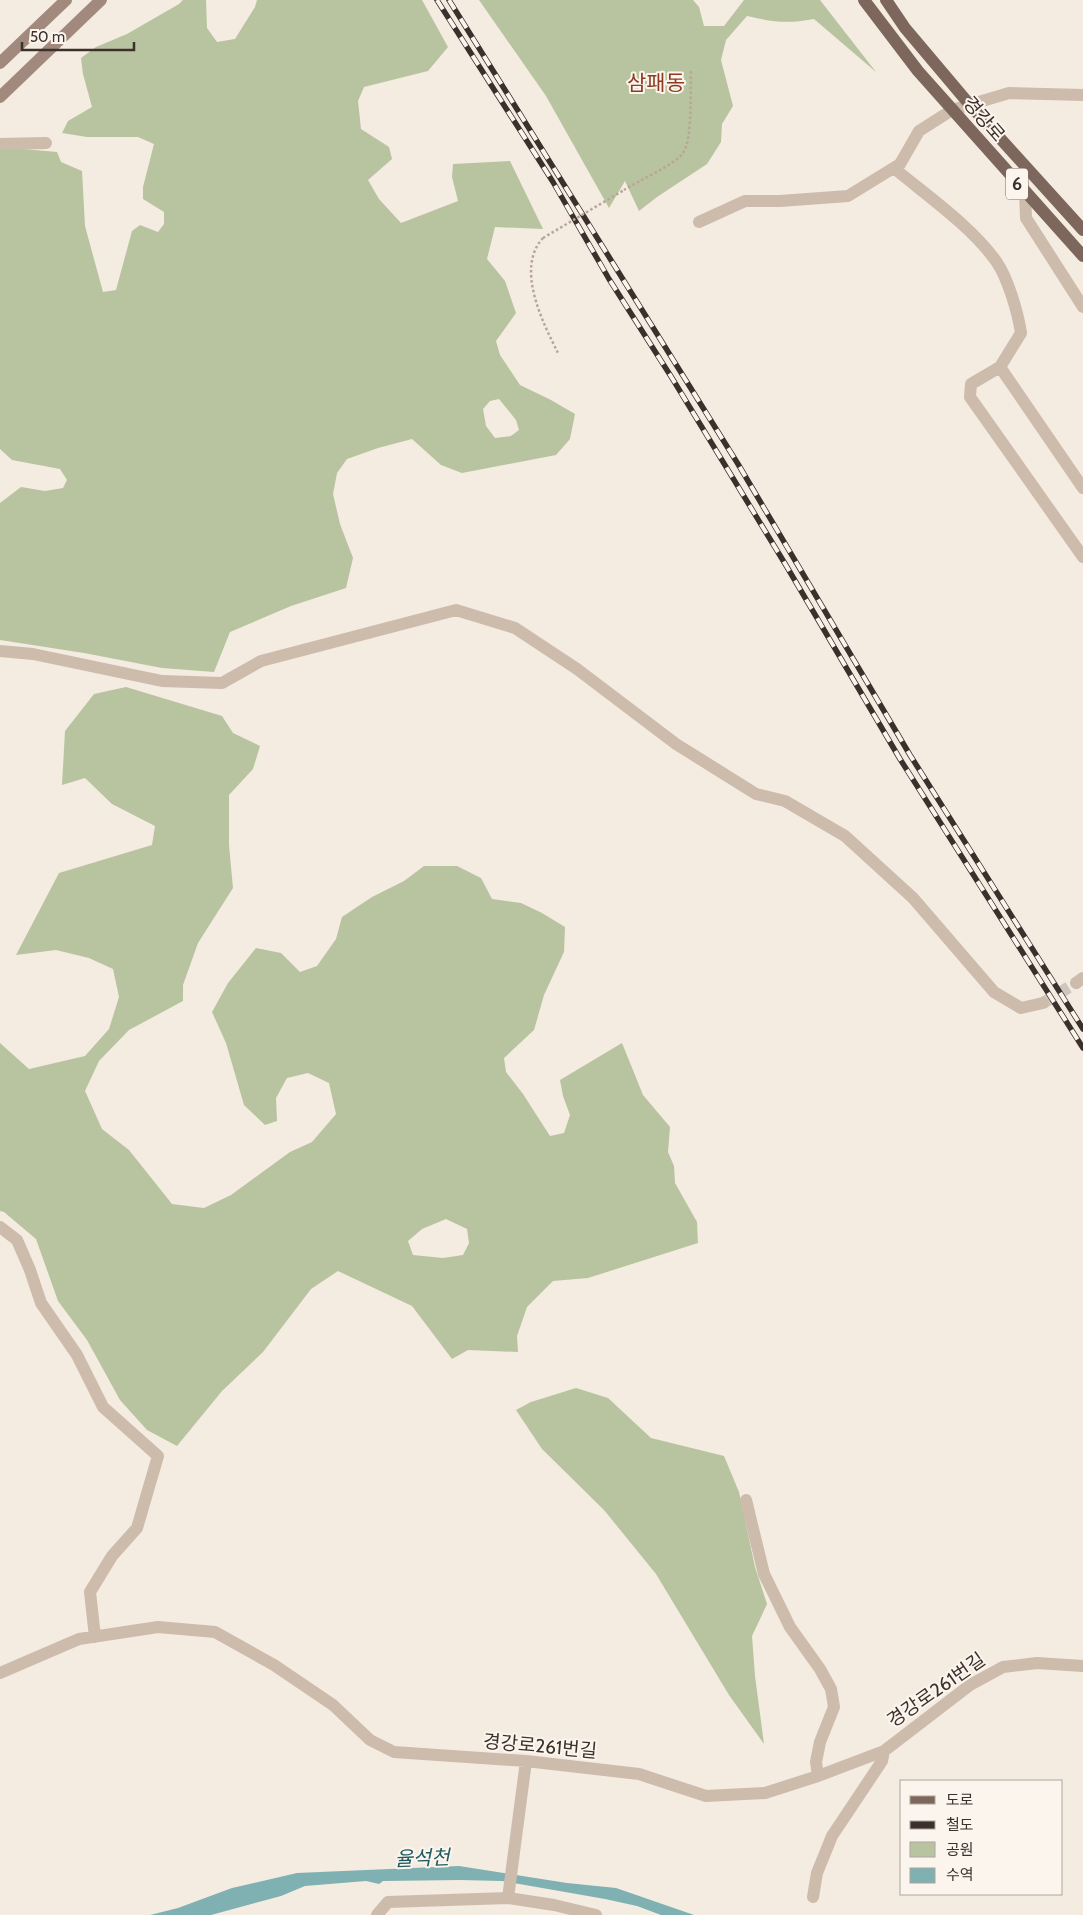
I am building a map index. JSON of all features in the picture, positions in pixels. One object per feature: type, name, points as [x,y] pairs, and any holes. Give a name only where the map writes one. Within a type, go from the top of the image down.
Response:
[{"type":"main road","name":"경강로","points":[[864,0],[918,71],[1083,256]]},
{"type":"main road","name":"경강로","points":[[886,0],[905,28],[970,105],[1083,230]]},
{"type":"street","points":[[0,63],[66,0]]},
{"type":"street","points":[[0,97],[101,0]]},
{"type":"street","points":[[699,222],[745,202],[848,196],[900,164],[919,131],[952,110],[1009,93],[1083,95]]},
{"type":"street","points":[[0,144],[46,143]]},
{"type":"street","points":[[894,168],[980,241],[998,263],[1018,312],[1022,333],[1000,367],[971,384],[970,397],[1083,556]]},
{"type":"street","points":[[1025,192],[1026,218],[1083,307]]},
{"type":"street","points":[[1000,367],[1083,488]]},
{"type":"street","points":[[0,651],[33,654],[162,681],[222,683],[262,662],[456,610],[515,628],[577,669],[676,744],[756,794],[785,802],[845,836],[913,898],[994,992],[1021,1008],[1043,1003]]},
{"type":"street","points":[[0,1227],[17,1240],[41,1303],[77,1355],[103,1407],[158,1456],[138,1528],[112,1556],[90,1592],[95,1637]]},
{"type":"street","points":[[746,1500],[764,1574],[790,1626],[820,1669],[831,1689],[834,1707],[820,1742],[816,1762],[818,1776]]},
{"type":"street","name":"경강로261번길","points":[[0,1673],[79,1639],[158,1628],[215,1632],[274,1665],[333,1705],[370,1740],[394,1752],[526,1761],[639,1774],[706,1796],[765,1793],[818,1776],[884,1751],[970,1685],[1003,1667],[1037,1663],[1083,1666]]},
{"type":"street","points":[[813,1897],[817,1873],[832,1836],[882,1761],[884,1751]]},
{"type":"street","points":[[509,1894],[526,1761]]},
{"type":"street","points":[[377,1915],[388,1902],[509,1894],[596,1915]]},
{"type":"path","points":[[558,353],[542,320],[532,290],[532,264],[536,245],[543,238],[670,164],[682,154],[688,139],[691,69]]},
{"type":"green space","points":[[183,0],[206,0],[207,28],[217,42],[235,39],[255,7],[257,0],[422,0],[448,47],[428,71],[364,87],[358,101],[361,129],[389,147],[392,159],[368,180],[379,199],[401,223],[458,201],[452,177],[453,164],[510,161],[543,229],[495,227],[487,259],[505,281],[516,313],[496,341],[500,355],[520,385],[575,414],[570,439],[556,455],[462,473],[441,465],[412,439],[347,459],[337,473],[333,494],[340,524],[353,558],[346,588],[291,606],[230,632],[214,672],[162,668],[0,640],[0,503],[21,487],[45,491],[63,488],[67,480],[60,469],[12,460],[0,449],[0,150],[12,148],[57,152],[61,162],[82,171],[85,226],[103,292],[116,290],[132,231],[140,225],[158,232],[164,224],[164,212],[143,199],[143,187],[154,144],[138,137],[87,137],[62,133],[68,121],[92,107],[83,74],[81,58],[96,47],[127,34]],"holes":[[[499,399],[516,420],[519,430],[511,436],[495,438],[486,426],[483,409],[490,401]]]},
{"type":"green space","points":[[479,0],[693,0],[699,7],[704,26],[724,26],[744,0],[820,0],[876,72],[814,19],[780,22],[747,16],[726,40],[721,60],[733,106],[722,124],[721,142],[707,164],[639,211],[625,181],[609,208],[546,96]]},
{"type":"green space","points":[[126,687],[222,716],[233,733],[260,746],[253,769],[229,795],[229,845],[233,888],[198,943],[183,985],[183,1001],[129,1030],[99,1061],[85,1091],[102,1129],[129,1150],[172,1204],[204,1208],[231,1195],[290,1152],[312,1142],[336,1114],[329,1083],[308,1073],[287,1078],[276,1098],[277,1121],[265,1125],[244,1105],[226,1043],[212,1012],[228,983],[256,948],[281,953],[300,972],[317,966],[336,939],[342,917],[372,897],[404,881],[424,866],[457,866],[481,878],[492,899],[521,903],[565,927],[564,952],[544,995],[534,1030],[504,1058],[506,1072],[523,1094],[550,1136],[564,1133],[570,1115],[563,1096],[560,1080],[622,1043],[643,1095],[670,1127],[668,1152],[674,1166],[675,1183],[697,1222],[698,1243],[588,1278],[553,1281],[527,1307],[517,1336],[518,1352],[468,1350],[452,1359],[412,1306],[338,1271],[311,1289],[263,1352],[222,1391],[177,1446],[147,1430],[120,1400],[87,1340],[58,1301],[36,1239],[4,1212],[0,1211],[0,1043],[29,1069],[85,1056],[109,1029],[119,997],[113,969],[89,958],[56,950],[16,955],[59,873],[152,845],[155,826],[112,804],[85,778],[62,785],[65,731],[94,694]],"holes":[[[446,1219],[467,1229],[469,1243],[463,1255],[443,1258],[413,1255],[408,1241],[422,1229]]]},
{"type":"green space","points":[[576,1388],[608,1398],[651,1438],[724,1456],[739,1492],[755,1567],[767,1604],[752,1636],[764,1744],[729,1695],[656,1574],[604,1510],[542,1449],[516,1410],[531,1402]]},
{"type":"water","name":"율석천","points":[[459,1866],[567,1883],[616,1888],[694,1915],[661,1915],[637,1906],[605,1899],[502,1881],[460,1880],[383,1881],[379,1884],[366,1881],[305,1886],[281,1896],[211,1915],[150,1915],[178,1908],[232,1888],[297,1873]]},
{"type":"tunnel","points":[[1043,1003],[1076,983]]},
{"type":"railway","points":[[437,0],[553,182],[609,279],[672,378],[787,567],[900,759],[1083,1048]]},
{"type":"railway","points":[[449,0],[738,464],[910,755],[1083,1029]]},
{"type":"district","name":"삼패동","points":[[656,82]]}]
